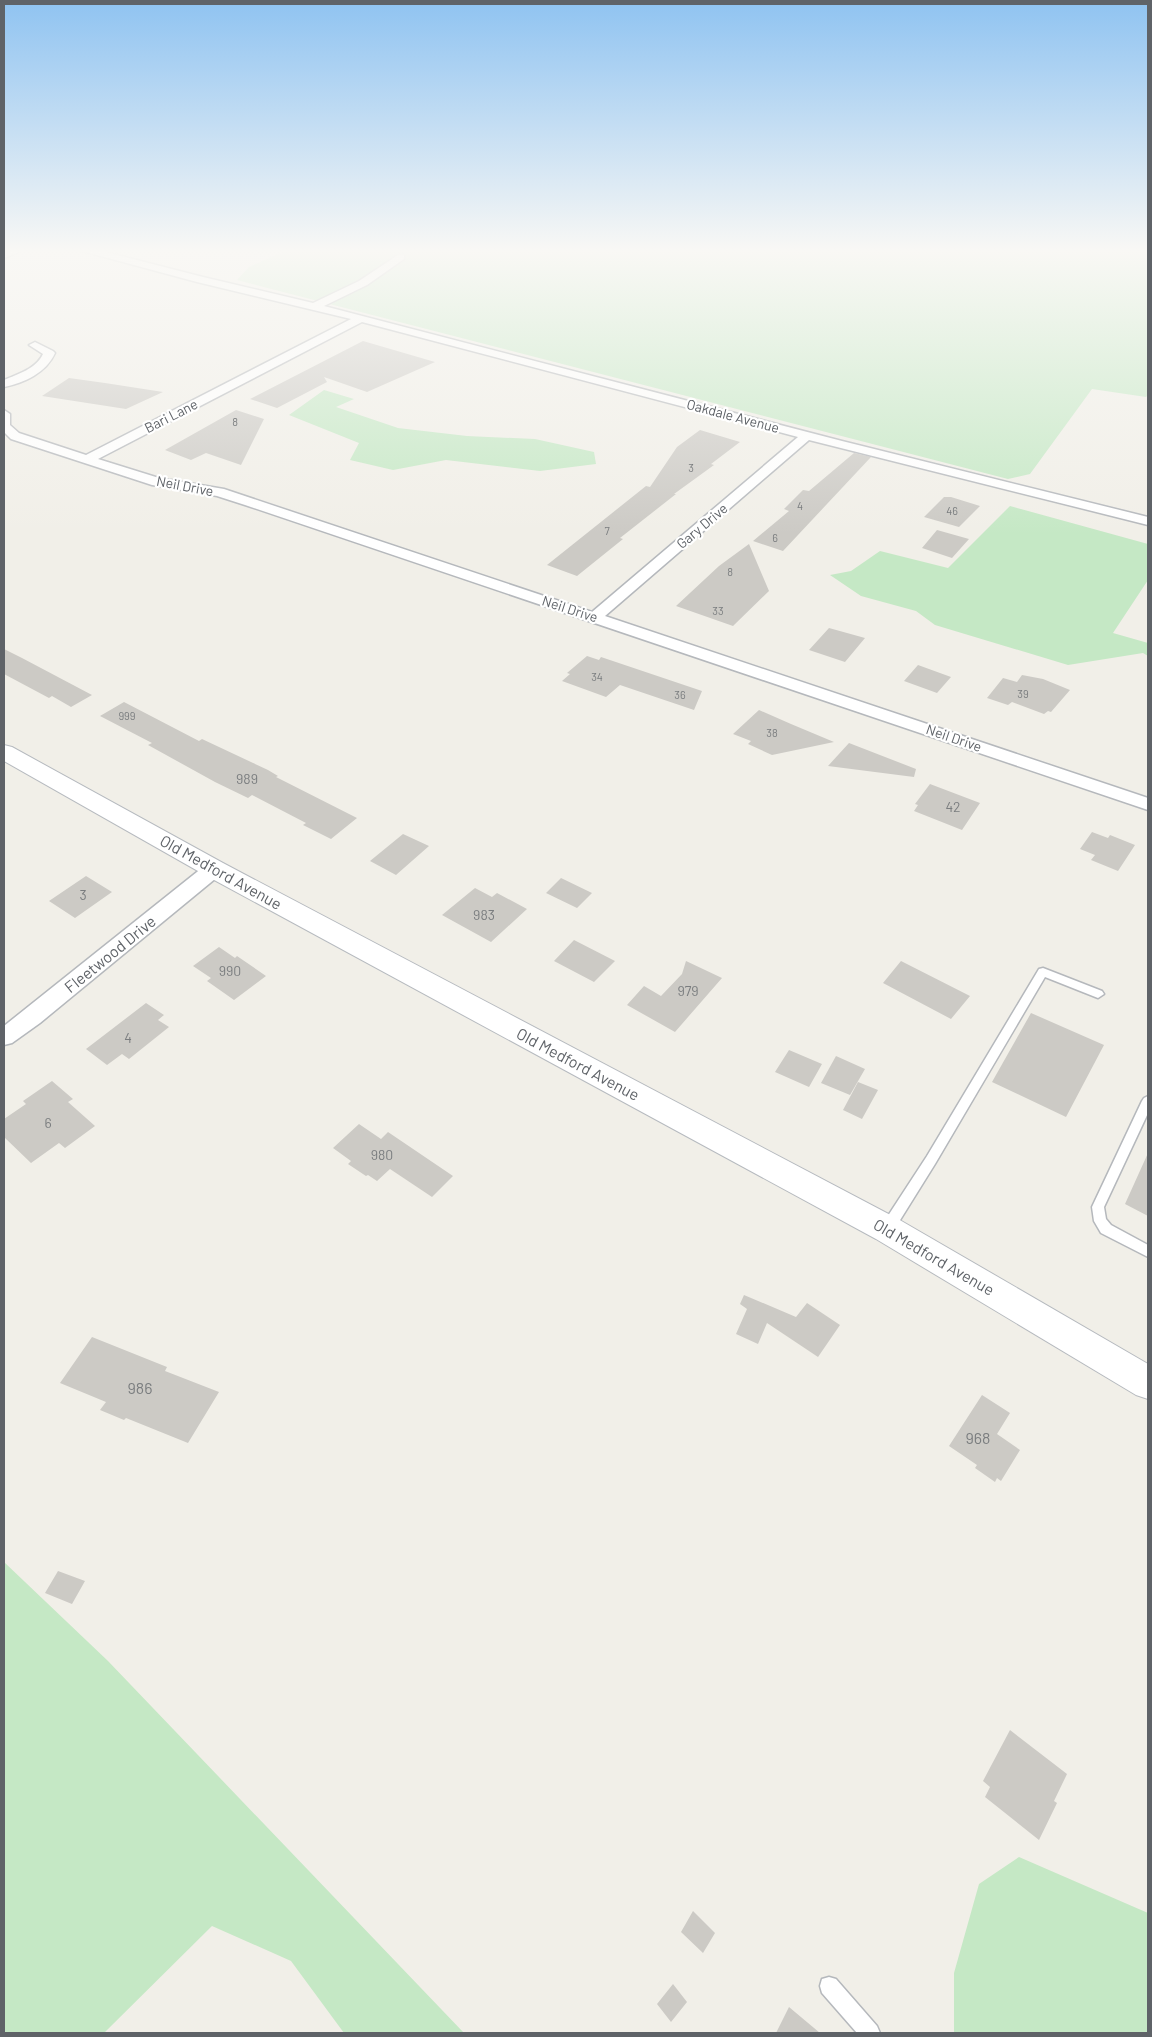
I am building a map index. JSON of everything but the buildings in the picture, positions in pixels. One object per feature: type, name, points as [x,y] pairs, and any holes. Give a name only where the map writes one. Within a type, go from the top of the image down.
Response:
[{"type":"street","name":"Bari Lane","points":[[88,459],[311,344]]},
{"type":"street","name":"Oakdale Avenue","points":[[460,344],[808,436],[1148,521]]},
{"type":"street","points":[[4,384],[38,369],[46,363],[49,353],[35,345]]},
{"type":"street","name":"Neil Drive","points":[[4,414],[6,416],[4,426],[15,436],[157,482],[219,492],[1148,804]]},
{"type":"street","name":"Gary Drive","points":[[595,617],[808,436]]},
{"type":"street","name":"Old Medford Avenue","points":[[4,752],[214,869],[887,1229],[1145,1376]]},
{"type":"street","name":"Fleetwood Drive","points":[[4,1037],[32,1017],[214,869]]},
{"type":"lane","points":[[887,1229],[931,1160],[1043,972],[1098,994]]},
{"type":"lane","points":[[1148,1101],[1098,1207],[1100,1221],[1106,1229],[1148,1251]]},
{"type":"lane","points":[[829,1986],[870,2033]]},
{"type":"green space","points":[[485,344],[1148,344],[1148,395],[1146,397],[1092,389],[1030,474],[1008,479]]},
{"type":"green space","points":[[324,390],[354,399],[336,407],[398,428],[467,436],[535,439],[594,452],[596,464],[540,471],[446,460],[393,470],[350,460],[359,443],[289,415]]},
{"type":"green space","points":[[1010,506],[1148,544],[1148,580],[1113,633],[1148,643],[1148,656],[1143,653],[1068,665],[935,625],[916,611],[861,596],[830,575],[851,571],[880,551],[948,568]]},
{"type":"green space","points":[[4,1562],[108,1661],[464,2033],[344,2033],[291,1961],[212,1926],[104,2033],[4,2033]]},
{"type":"green space","points":[[1019,1857],[1148,1913],[1148,2033],[954,2033],[954,1973],[979,1884]]}]
